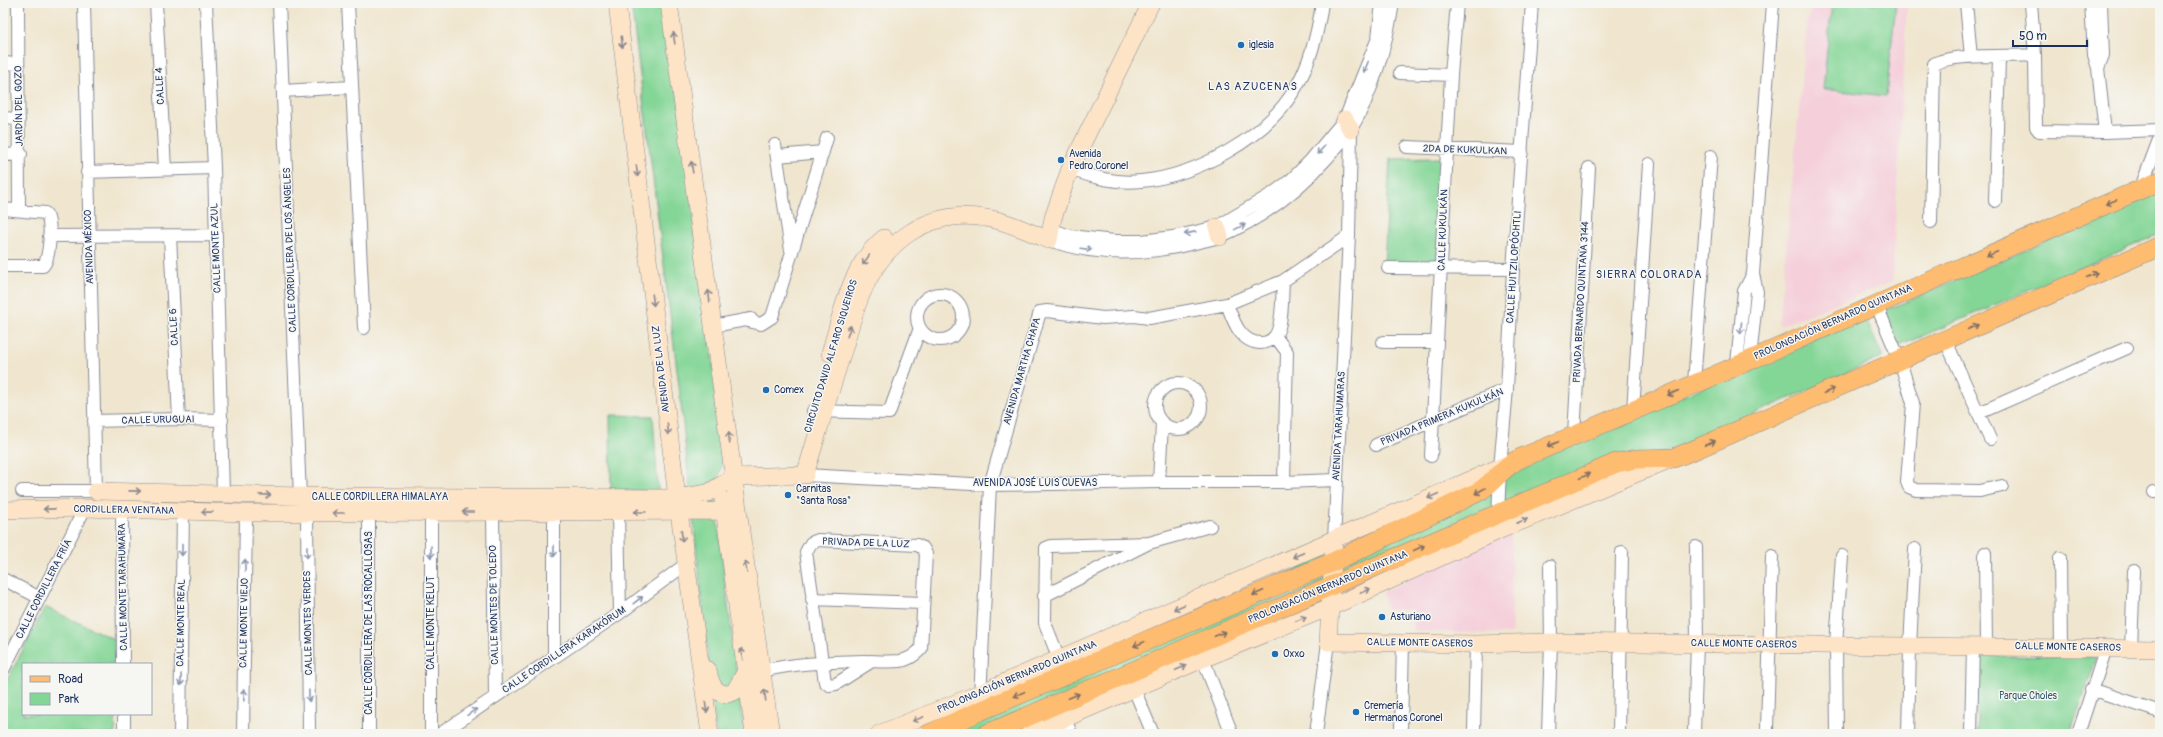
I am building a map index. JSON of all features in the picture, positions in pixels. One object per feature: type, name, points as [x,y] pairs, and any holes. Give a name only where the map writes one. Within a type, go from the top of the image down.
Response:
[{"type":"main road","name":"PROLONGACIÓN BERNARDO QUINTANA","points":[[929,734],[980,702],[1333,562],[1480,491],[1494,482],[1502,468],[1574,435],[1633,411],[1744,361],[2160,181]]},
{"type":"main road","name":"PROLONGACIÓN BERNARDO QUINTANA","points":[[987,734],[1332,586],[1498,522],[1616,462],[1636,459],[1674,458],[1900,361],[1945,339],[2160,246]]},
{"type":"street","name":"JARDÍN DEL GOZO","points":[[18,3],[18,119],[21,154],[19,209]]},
{"type":"street","name":"AVENIDA MÉXICO","points":[[84,3],[86,172],[96,491]]},
{"type":"street","name":"CALLE 4","points":[[156,3],[165,169]]},
{"type":"street","name":"CALLE MONTE AZUL","points":[[206,3],[214,168],[223,493]]},
{"type":"street","name":"CALLE CORDILLERA DE LOS ÁNGELES","points":[[279,3],[300,496]]},
{"type":"street","points":[[348,3],[364,328]]},
{"type":"street","name":"AVENIDA DE LA LUZ","points":[[617,3],[678,505],[710,734]]},
{"type":"street","points":[[669,3],[731,458],[725,511],[754,734]]},
{"type":"street","points":[[1049,235],[1070,169],[1151,3]]},
{"type":"street","points":[[1070,169],[1102,179],[1139,181],[1152,180],[1176,174],[1212,160],[1243,142],[1275,113],[1294,90],[1312,48],[1322,3]]},
{"type":"street","name":"CIRCUITO DAVID ALFARO SIQUEIROS","points":[[1348,124],[1378,38],[1382,3]]},
{"type":"street","name":"CIRCUITO DAVID ALFARO SIQUEIROS","points":[[799,475],[819,412],[862,292],[885,252],[890,239],[914,230],[938,214],[985,218],[1049,235],[1076,248],[1110,252],[1150,252],[1218,232],[1292,179],[1348,124],[1374,80],[1387,38],[1392,3]]},
{"type":"street","name":"CALLE KUKULKÁN","points":[[1431,456],[1451,75],[1457,3]]},
{"type":"street","name":"CALLE HUITZILOPÓCHTLI","points":[[1498,522],[1508,388],[1513,269],[1532,3]]},
{"type":"street","points":[[1744,361],[1757,292],[1753,274],[1773,3]]},
{"type":"street","points":[[1966,3],[1971,57]]},
{"type":"street","points":[[2031,3],[2035,55],[2036,127],[2039,130],[2105,132],[2160,130]]},
{"type":"street","points":[[2091,3],[2094,55],[2098,68],[2105,132]]},
{"type":"street","points":[[2098,68],[2103,55],[2101,3]]},
{"type":"street","points":[[1931,222],[1934,64],[1939,61],[1971,57],[2035,55]]},
{"type":"street","points":[[1995,201],[1999,57]]},
{"type":"street","points":[[3,63],[18,64]]},
{"type":"street","points":[[1400,72],[1451,75]]},
{"type":"street","points":[[283,91],[351,87]]},
{"type":"street","points":[[3,118],[18,119]]},
{"type":"street","name":"AVENIDA TARAHUMARAS","points":[[1316,734],[1328,642],[1332,586],[1349,236],[1348,124]]},
{"type":"street","points":[[2140,190],[2160,137]]},
{"type":"street","points":[[714,326],[773,312],[827,138]]},
{"type":"street","name":"2DA DE KUKULKAN","points":[[1407,147],[1522,152]]},
{"type":"street","points":[[791,253],[776,150],[822,152]]},
{"type":"street","points":[[3,155],[21,154]]},
{"type":"street","points":[[1694,383],[1711,156]]},
{"type":"street","points":[[1633,411],[1649,164]]},
{"type":"street","points":[[86,172],[214,168]]},
{"type":"street","name":"PRIVADA BERNARDO QUINTANA 3144","points":[[1574,435],[1589,168]]},
{"type":"street","points":[[3,209],[38,211],[47,214],[50,221],[48,259],[43,266],[3,266]]},
{"type":"street","points":[[49,236],[89,237],[215,235]]},
{"type":"street","name":"CALLE 6","points":[[170,236],[179,419]]},
{"type":"street","name":"AVENIDA MARTHA CHAPA","points":[[980,702],[990,485],[1040,312],[1047,311],[1103,318],[1134,316],[1149,318],[1227,304],[1283,281],[1349,236]]},
{"type":"street","points":[[1388,268],[1513,269]]},
{"type":"street","points":[[1227,304],[1235,325],[1245,337],[1253,342],[1263,343],[1275,336],[1281,314],[1283,281]]},
{"type":"street","points":[[1876,304],[1900,361],[1913,403],[1907,482],[1909,487],[1916,490],[1980,491],[2002,486]]},
{"type":"street","points":[[819,412],[889,413],[920,328]]},
{"type":"street","points":[[1275,336],[1287,352],[1284,482]]},
{"type":"street","points":[[1945,339],[1990,439]]},
{"type":"street","points":[[1383,342],[1437,342]]},
{"type":"street","points":[[1979,413],[2127,348]]},
{"type":"street","name":"PRIVADA PRIMERA KUKULKÁN","points":[[1376,445],[1508,388]]},
{"type":"street","name":"CALLE URUGUAI","points":[[94,421],[179,419],[222,420]]},
{"type":"street","points":[[1159,482],[1162,423]]},
{"type":"street","name":"PROLONGACIÓN BERNARDO QUINTANA","points":[[878,734],[980,702],[1059,659],[1502,468]]},
{"type":"street","name":"AVENIDA JOSÉ LUIS CUEVAS","points":[[728,481],[799,475],[990,485],[1159,482],[1284,482],[1336,480]]},
{"type":"street","points":[[728,481],[762,671],[771,734]]},
{"type":"street","name":"CALLE CORDILLERA HIMALAYA","points":[[246,513],[618,512],[678,505],[708,493],[728,481]]},
{"type":"street","name":"CALLE CORDILLERA HIMALAYA","points":[[22,491],[223,493],[678,505],[725,511]]},
{"type":"street","name":"CORDILLERA VENTANA","points":[[3,510],[85,508],[246,513]]},
{"type":"street","name":"CALLE CORDILLERA FRÍA","points":[[3,670],[6,656],[40,598],[85,508]]},
{"type":"street","name":"CALLE MONTE TARAHUMARA","points":[[122,509],[123,663]]},
{"type":"street","name":"CALLE MONTE REAL","points":[[180,734],[183,511]]},
{"type":"street","name":"CALLE MONTES DE TOLEDO","points":[[493,512],[494,697]]},
{"type":"street","points":[[554,512],[554,658]]},
{"type":"street","points":[[618,512],[620,613]]},
{"type":"street","name":"CALLE MONTE VIEJO","points":[[243,734],[246,513]]},
{"type":"street","name":"CALLE MONTES VERDES","points":[[306,513],[309,734]]},
{"type":"street","name":"CALLE CORDILLERA DE LAS ROCALLOSAS","points":[[369,513],[369,734]]},
{"type":"street","name":"CALLE MONTE KELUT","points":[[431,513],[431,734]]},
{"type":"street","name":"PROLONGACIÓN BERNARDO QUINTANA","points":[[1030,734],[1203,659],[1330,607],[1498,522]]},
{"type":"street","points":[[1044,596],[1149,543],[1210,526]]},
{"type":"street","name":"PRIVADA DE LA LUZ","points":[[762,671],[821,663],[872,661],[901,661],[909,658],[921,649],[926,554],[920,546],[818,540],[811,542],[806,552],[821,663],[825,682],[829,685],[836,684],[872,661]]},
{"type":"street","points":[[1059,659],[1045,623],[1045,552],[1048,547],[1149,543]]},
{"type":"street","points":[[1694,731],[1697,644],[1696,547]]},
{"type":"street","points":[[1908,734],[1910,647],[1915,549]]},
{"type":"street","points":[[1619,734],[1622,643],[1622,552]]},
{"type":"street","points":[[1971,734],[1985,553]]},
{"type":"street","points":[[1767,729],[1771,645],[1772,556]]},
{"type":"street","points":[[1837,734],[1836,645],[1842,556]]},
{"type":"street","points":[[2060,558],[2061,647]]},
{"type":"street","name":"CALLE CORDILLERA KARAKÓRUM","points":[[440,734],[620,613],[686,564]]},
{"type":"street","points":[[1548,734],[1551,642],[1550,566]]},
{"type":"street","points":[[2131,648],[2134,571]]},
{"type":"street","points":[[3,579],[40,598]]},
{"type":"street","points":[[690,590],[700,611],[712,685],[720,692],[729,693],[737,688],[745,673]]},
{"type":"street","points":[[812,599],[923,603]]},
{"type":"street","name":"CALLE MONTE CASEROS","points":[[1328,642],[1476,644],[1551,642],[2160,649]]},
{"type":"street","points":[[1401,728],[1403,643]]},
{"type":"street","points":[[1474,730],[1476,644]]},
{"type":"street","points":[[2078,734],[2091,689],[2106,648]]},
{"type":"street","points":[[1203,659],[1232,734]]},
{"type":"street","points":[[1134,689],[1153,734]]},
{"type":"street","points":[[2091,689],[2160,712]]},
{"type":"street","points":[[124,715],[124,734]]},
{"type":"street","points":[[1065,718],[1071,734]]},
{"type":"shaded area","points":[[1813,3],[1907,3],[1892,282],[1779,326],[1807,21]]},
{"type":"shaded area","points":[[1511,532],[1512,634],[1412,631],[1413,609],[1387,610],[1382,592]]},
{"type":"green space","points":[[631,3],[666,3],[725,456],[714,490],[744,734],[716,734],[679,386]]},
{"type":"green space","points":[[1832,3],[1896,3],[1886,96],[1823,89]]},
{"type":"green space","points":[[1443,158],[1437,265],[1384,265],[1390,159]]},
{"type":"green space","points":[[2160,192],[2160,234],[1899,346],[1884,311]]},
{"type":"green space","points":[[1865,317],[1883,357],[1679,447],[981,734],[939,734],[1509,471]]},
{"type":"green space","points":[[610,415],[653,416],[658,491],[611,491]]},
{"type":"green space","points":[[45,607],[118,641],[118,663],[22,663],[22,715],[116,715],[115,734],[3,734],[3,688]]},
{"type":"green space","name":"Parque Choles","points":[[1977,656],[2097,657],[2070,734],[1977,734]]},
{"type":"place","name":"iglesia","points":[[1241,45]]},
{"type":"place","name":"Avenida Pedro Coronel","points":[[1061,160]]},
{"type":"place","name":"Comex","points":[[766,390]]},
{"type":"place","name":"Carnitas \"Santa Rosa\"","points":[[788,495]]},
{"type":"place","name":"Asturiano","points":[[1382,617]]},
{"type":"place","name":"Oxxo","points":[[1275,654]]},
{"type":"place","name":"Cremería Hermanos Coronel","points":[[1356,712]]},
{"type":"district","name":"LAS AZUCENAS","points":[[1253,86]]},
{"type":"district","name":"SIERRA COLORADA","points":[[1649,274]]}]
